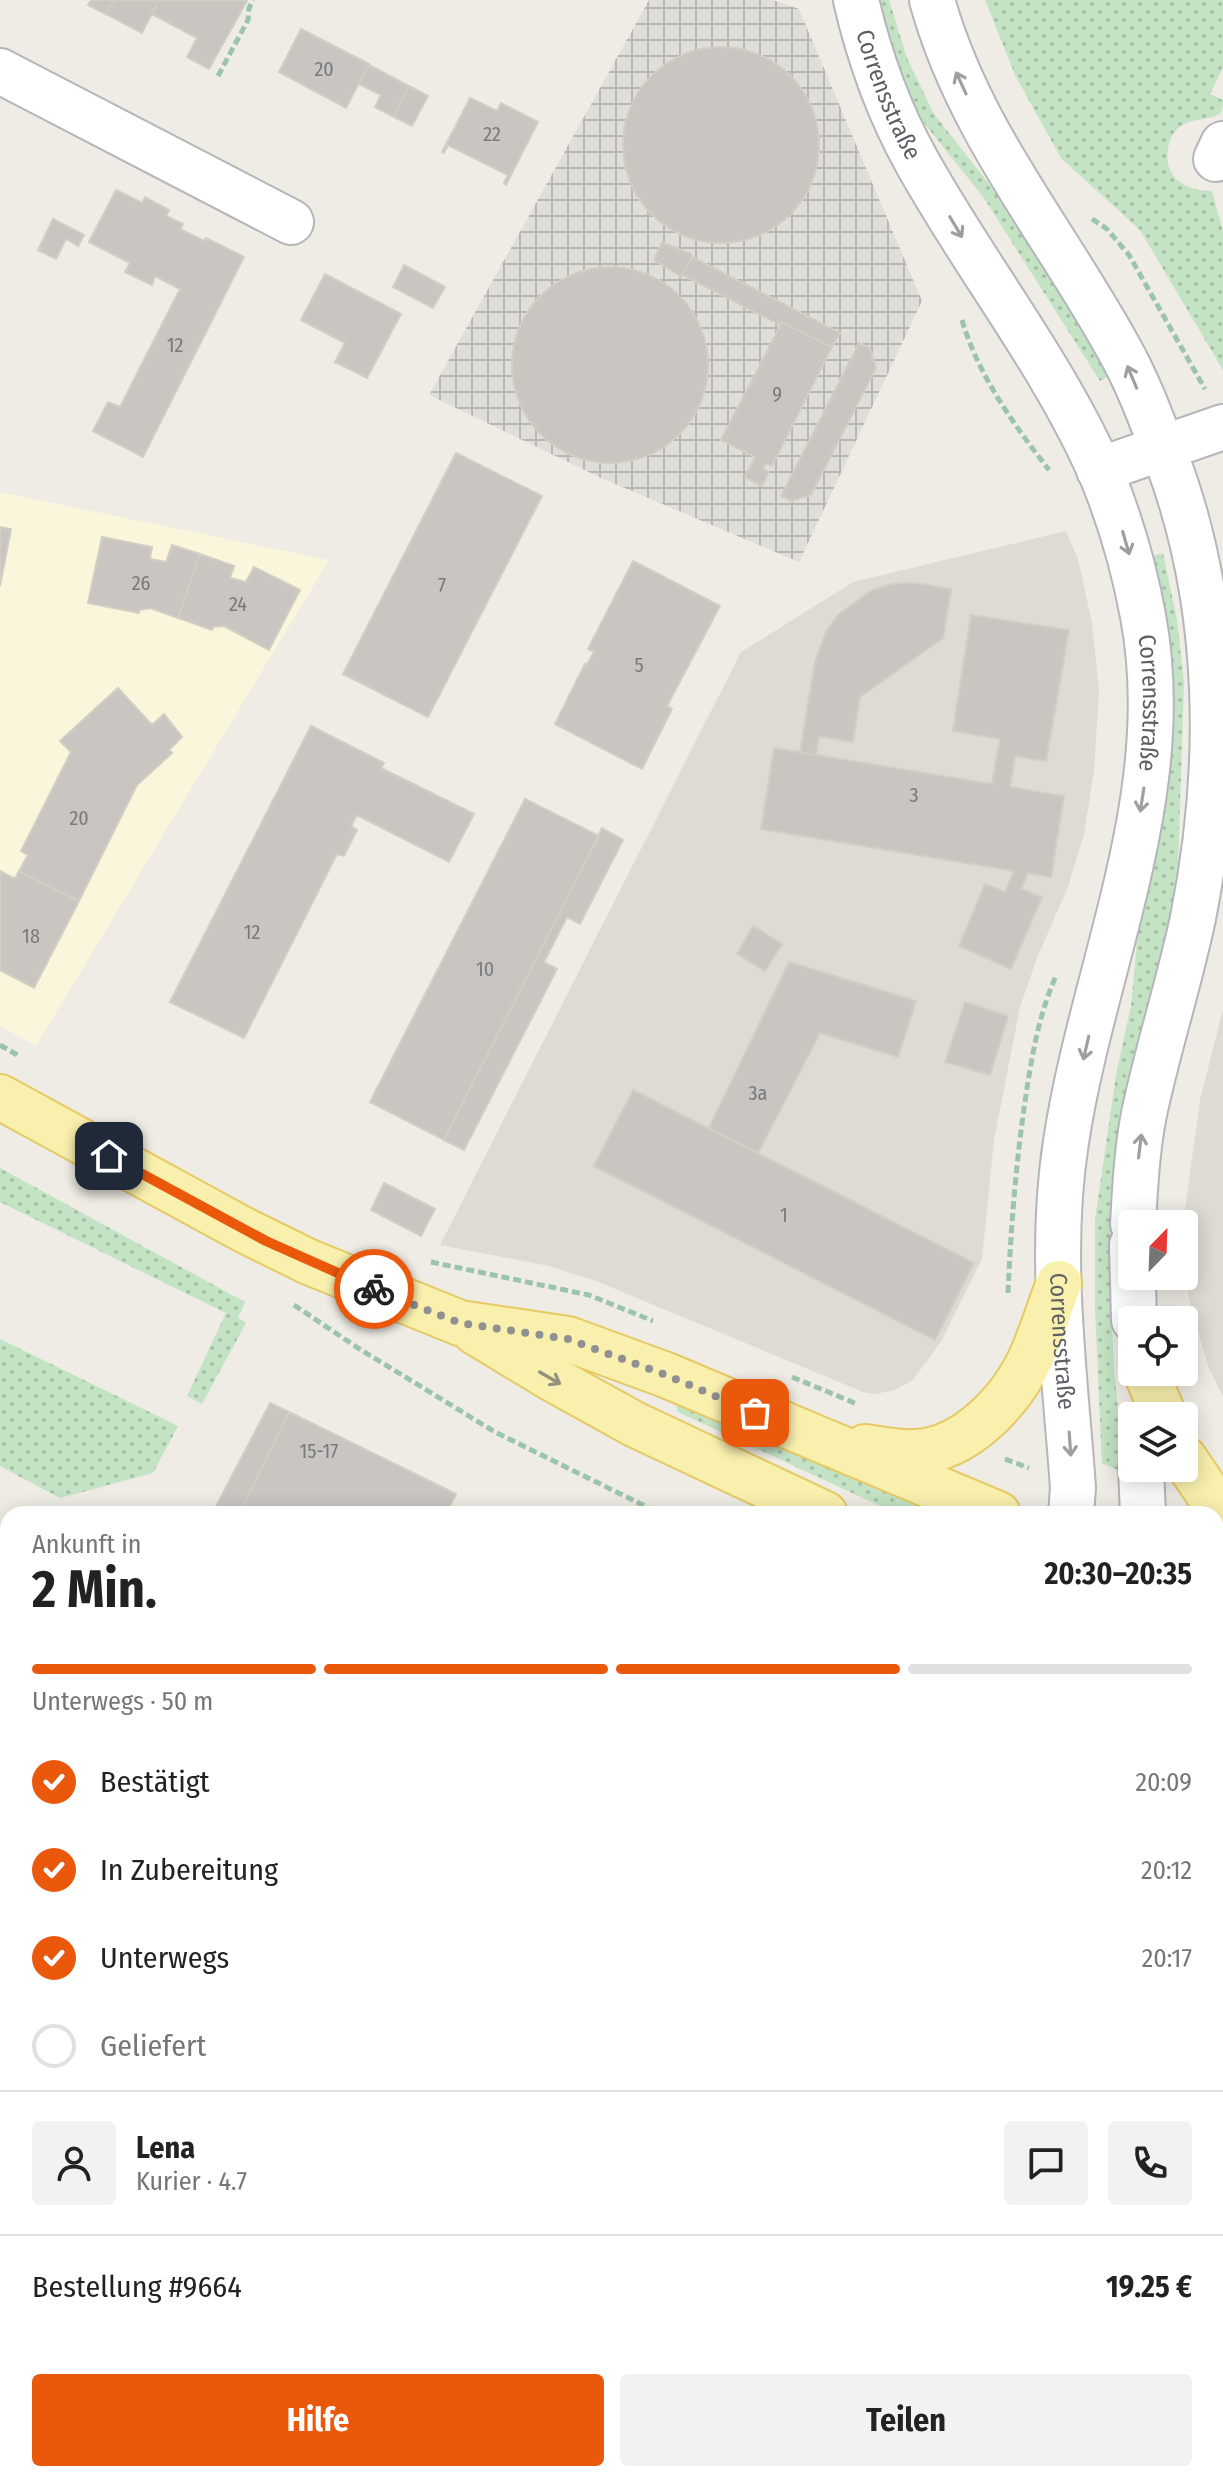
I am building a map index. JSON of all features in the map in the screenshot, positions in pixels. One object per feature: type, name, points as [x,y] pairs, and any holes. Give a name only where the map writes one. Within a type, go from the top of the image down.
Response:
[{"type":"main road","points":[[0,1097],[231,1223],[309,1262],[460,1323],[634,1424],[808,1506]]},
{"type":"main road","points":[[830,1444],[914,1452],[934,1449],[963,1436],[996,1409],[1024,1370],[1059,1283]]},
{"type":"main road","points":[[460,1323],[568,1339],[666,1375],[979,1506]]},
{"type":"main road","points":[[1198,1478],[1217,1506]]},
{"type":"street","name":"Corrensstraße","points":[[856,0],[874,62],[916,161],[1053,383],[1099,470],[1120,521],[1144,621],[1149,665],[1148,758],[1124,887],[1071,1112],[1060,1185],[1059,1283],[1072,1506]]},
{"type":"street","points":[[932,0],[954,66],[980,122],[1119,348],[1162,449],[1191,537],[1200,578],[1211,654],[1213,748],[1207,828],[1208,925],[1144,1117],[1134,1210]]},
{"type":"street","points":[[0,71],[291,222]]},
{"type":"street","points":[[1099,470],[1223,427]]},
{"type":"street","points":[[1142,1482],[1143,1506]]},
{"type":"path","points":[[218,76],[248,20],[253,0]]},
{"type":"path","points":[[959,309],[974,356],[987,379],[1056,479]]},
{"type":"path","points":[[1008,1298],[1012,1201],[1019,1137],[1039,1024],[1059,970]]},
{"type":"path","points":[[0,1045],[28,1061]]},
{"type":"path","points":[[420,1257],[434,1263],[589,1295],[661,1324]]},
{"type":"path","points":[[289,1301],[358,1348],[495,1432],[645,1506]]},
{"type":"path","points":[[791,1377],[864,1406]]},
{"type":"shaded area","points":[[649,0],[773,0],[799,9],[922,301],[799,562],[601,478],[429,395]]},
{"type":"shaded area","points":[[0,492],[329,560],[36,1046],[0,1026]]},
{"type":"shaded area","points":[[1066,531],[1078,559],[1092,623],[1099,690],[1094,771],[1084,834],[1068,887],[1037,958],[1020,1007],[994,1140],[982,1259],[942,1340],[913,1380],[895,1390],[875,1394],[863,1392],[596,1281],[549,1266],[440,1245],[741,652],[853,582]]},
{"type":"shaded area","points":[[1223,1009],[1223,1397],[1208,1366],[1198,1331],[1198,1306],[1191,1306],[1188,1290],[1198,1290],[1198,1210],[1185,1210],[1200,1100]]},
{"type":"green space","points":[[875,0],[889,0],[907,58],[934,114],[996,193],[1111,375],[1100,381],[984,198],[920,118],[910,101]]},
{"type":"green space","points":[[985,0],[1223,0],[1223,67],[1210,94],[1223,100],[1222,111],[1178,129],[1172,137],[1167,157],[1176,179],[1193,188],[1212,191],[1223,231],[1223,370],[1140,230],[1061,158],[1016,77]]},
{"type":"green space","points":[[1163,553],[1177,620],[1184,682],[1178,865],[1173,915],[1110,1224],[1118,1470],[1102,1463],[1095,1309],[1095,1220],[1116,1075],[1131,1006],[1141,901],[1151,557]]},
{"type":"green space","points":[[0,1168],[245,1302],[238,1318],[246,1323],[202,1404],[187,1396],[226,1313],[0,1202]]},
{"type":"green space","points":[[0,1339],[178,1426],[153,1473],[60,1498],[0,1466]]},
{"type":"green space","points":[[681,1402],[929,1506],[880,1506],[678,1412],[676,1406]]},
{"type":"building","points":[[91,0],[114,0],[106,14],[88,5]]},
{"type":"building","points":[[114,0],[159,0],[142,33],[106,14]]},
{"type":"building","points":[[159,0],[247,1],[209,69],[187,57],[197,38],[152,14]]},
{"type":"building","points":[[301,29],[369,64],[346,108],[279,72]]},
{"type":"building","points":[[721,47],[758,55],[790,76],[811,108],[819,145],[811,182],[790,214],[758,235],[721,243],[684,235],[652,214],[631,182],[623,145],[631,108],[652,76],[684,55]]},
{"type":"building","points":[[369,65],[409,86],[394,117],[375,107],[381,95],[359,84]]},
{"type":"building","points":[[409,86],[428,96],[412,126],[394,117]]},
{"type":"building","points":[[470,98],[497,111],[501,103],[538,122],[506,185],[508,175],[448,145],[442,152]]},
{"type":"building","points":[[116,190],[142,203],[145,197],[169,210],[166,216],[183,224],[180,229],[244,257],[143,457],[93,431],[108,402],[120,407],[180,289],[155,276],[152,285],[125,272],[130,263],[89,242]]},
{"type":"building","points":[[53,219],[84,235],[78,246],[66,239],[56,259],[38,250]]},
{"type":"building","points":[[662,242],[691,254],[683,275],[654,260]]},
{"type":"building","points":[[692,257],[840,333],[832,347],[782,322],[780,325],[683,275]]},
{"type":"building","points":[[404,265],[445,287],[433,308],[393,287]]},
{"type":"building","points":[[610,267],[647,275],[679,296],[700,328],[708,365],[700,402],[679,434],[647,455],[610,463],[573,455],[541,434],[520,402],[512,365],[520,328],[541,296],[573,275]]},
{"type":"building","points":[[325,274],[401,314],[367,378],[335,362],[345,343],[301,320]]},
{"type":"building","points":[[782,322],[832,347],[772,466],[766,463],[763,469],[769,472],[762,486],[745,477],[755,457],[721,440]]},
{"type":"building","points":[[859,343],[870,348],[876,368],[811,495],[791,501],[781,496]]},
{"type":"building","points":[[456,453],[542,496],[428,717],[343,674]]},
{"type":"building","points":[[0,527],[11,529],[0,586]]},
{"type":"building","points":[[102,537],[152,547],[150,559],[166,562],[172,545],[200,554],[178,618],[150,608],[139,610],[139,613],[88,603]]},
{"type":"building","points":[[200,554],[234,566],[230,578],[246,582],[254,567],[300,590],[269,650],[224,626],[213,627],[212,630],[178,618]]},
{"type":"building","points":[[633,561],[720,606],[667,706],[672,709],[642,769],[555,724],[594,652],[588,649]]},
{"type":"building","points":[[915,583],[951,589],[943,638],[860,697],[853,742],[819,736],[816,755],[800,753],[815,662],[826,632],[838,615],[872,590],[893,584]]},
{"type":"building","points":[[971,615],[1069,630],[1046,761],[1015,756],[1010,787],[1064,796],[1051,877],[1028,873],[1021,889],[1042,897],[1011,969],[959,946],[985,884],[1005,892],[1014,871],[761,829],[774,748],[992,784],[1000,739],[953,731]]},
{"type":"building","points":[[118,688],[152,725],[164,714],[182,737],[169,750],[172,753],[137,785],[79,901],[19,871],[28,855],[21,851],[71,752],[60,741]]},
{"type":"building","points":[[311,726],[384,763],[381,768],[474,814],[449,862],[357,815],[351,826],[357,830],[344,856],[337,854],[244,1038],[170,1002]]},
{"type":"building","points":[[525,799],[599,836],[444,1140],[370,1102]]},
{"type":"building","points":[[602,828],[623,840],[580,924],[567,917],[544,962],[557,969],[464,1150],[444,1140]]},
{"type":"building","points":[[0,871],[15,879],[19,871],[79,901],[34,988],[0,970]]},
{"type":"building","points":[[753,926],[782,944],[765,971],[737,954]]},
{"type":"building","points":[[789,962],[916,1001],[898,1057],[820,1033],[758,1153],[709,1128]]},
{"type":"building","points":[[965,1002],[1008,1016],[990,1075],[945,1062]]},
{"type":"building","points":[[633,1090],[974,1263],[935,1340],[594,1166]]},
{"type":"building","points":[[384,1183],[435,1209],[421,1236],[371,1210]]},
{"type":"building","points":[[270,1403],[289,1412],[243,1506],[216,1506]]},
{"type":"building","points":[[289,1412],[456,1494],[450,1506],[243,1506]]},
{"type":"way so far","points":[[374,1289],[460,1323],[568,1339],[666,1375],[755,1413]]},
{"type":"route","points":[[109,1156],[266,1241],[374,1289]]}]
